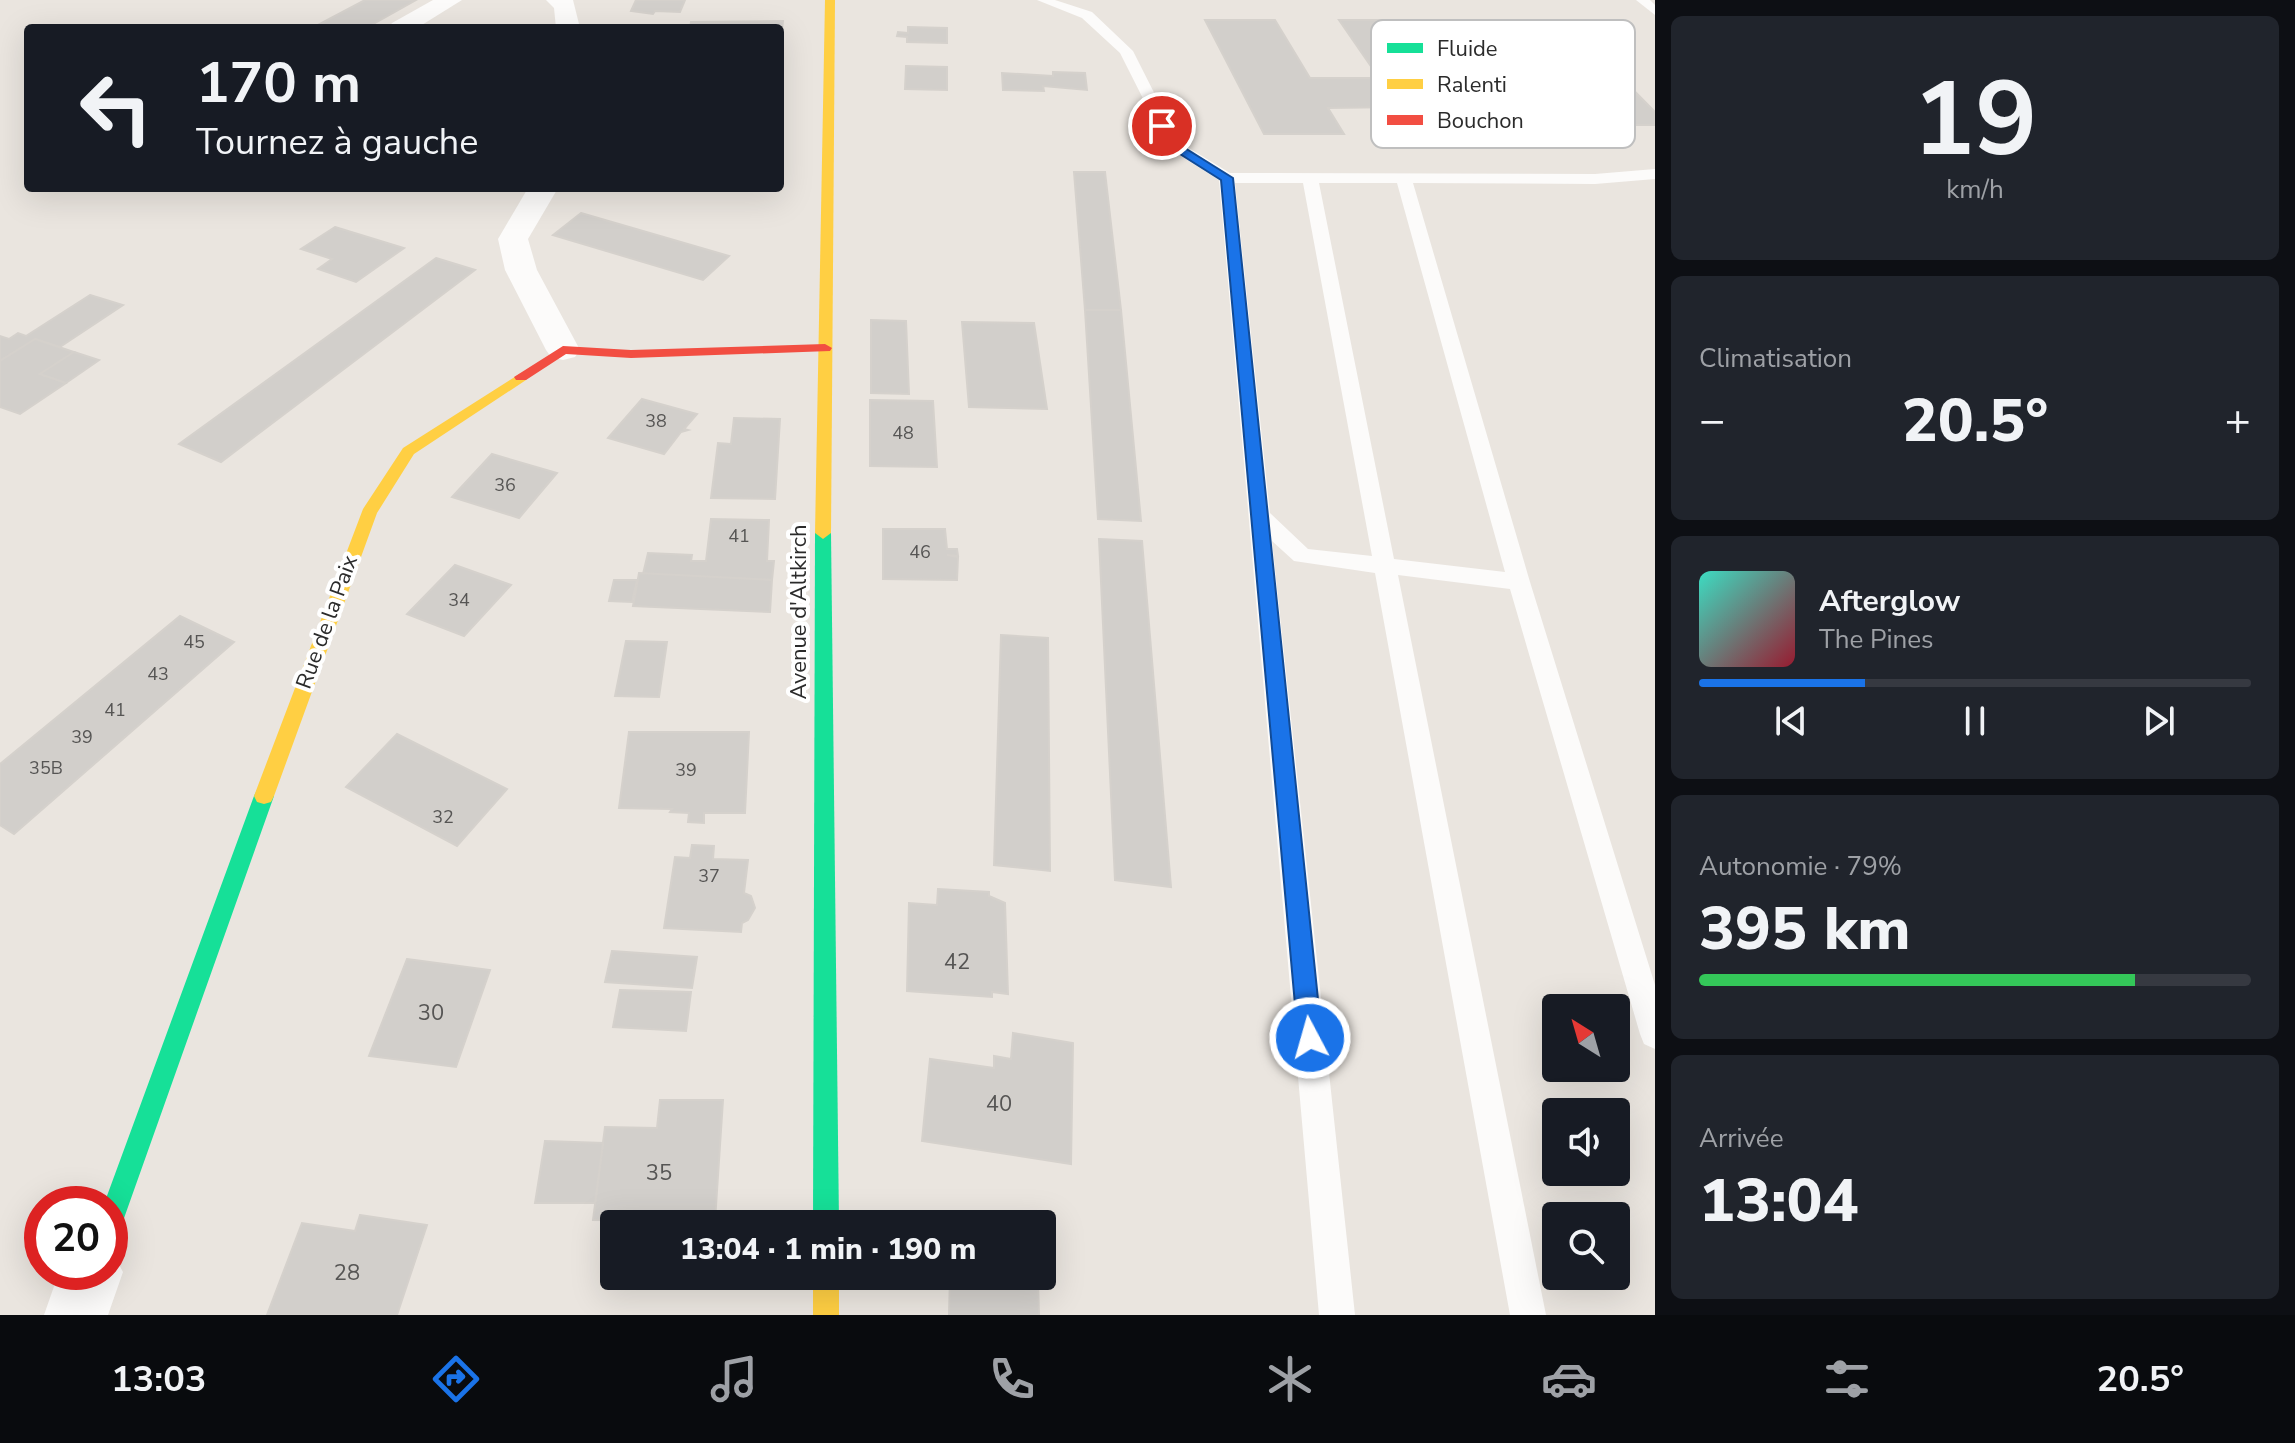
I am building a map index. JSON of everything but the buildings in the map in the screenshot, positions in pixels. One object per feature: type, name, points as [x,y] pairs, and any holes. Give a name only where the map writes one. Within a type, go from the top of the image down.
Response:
[{"type":"street","points":[[407,24],[450,0]]},
{"type":"street","points":[[558,0],[565,5],[567,24]]},
{"type":"street","name":"Avenue d'Altkirch","points":[[826,1210],[822,626],[830,0]]},
{"type":"street","points":[[541,192],[513,239],[521,270],[563,350],[631,354],[825,348]]},
{"type":"street","name":"Rue de la Paix","points":[[123,1186],[369,513],[408,451],[563,350]]},
{"type":"street","points":[[76,1315],[85,1290]]},
{"type":"street","points":[[826,1290],[826,1315]]},
{"type":"lane","points":[[1043,0],[1087,15],[1126,51],[1173,145],[1227,178],[1595,179],[1655,174]]},
{"type":"lane","points":[[1642,0],[1655,11]]},
{"type":"lane","points":[[1310,177],[1528,1315]]},
{"type":"lane","points":[[1403,177],[1519,582],[1655,1034]]},
{"type":"lane","points":[[1227,178],[1337,1315]]},
{"type":"lane","points":[[1259,516],[1302,556],[1519,582]]},
{"type":"traffic: fast","points":[[823,533],[826,1210]]},
{"type":"traffic: fast","points":[[123,1186],[264,796]]},
{"type":"traffic: slow","points":[[823,533],[830,0]]},
{"type":"traffic: slow","points":[[264,796],[369,513],[408,451],[521,377]]},
{"type":"traffic: slow","points":[[826,1290],[826,1315]]},
{"type":"traffic: jam","points":[[521,377],[563,350],[631,354],[825,348]]},
{"type":"route","points":[[1162,126],[1173,145],[1227,178],[1310,1038]]}]
